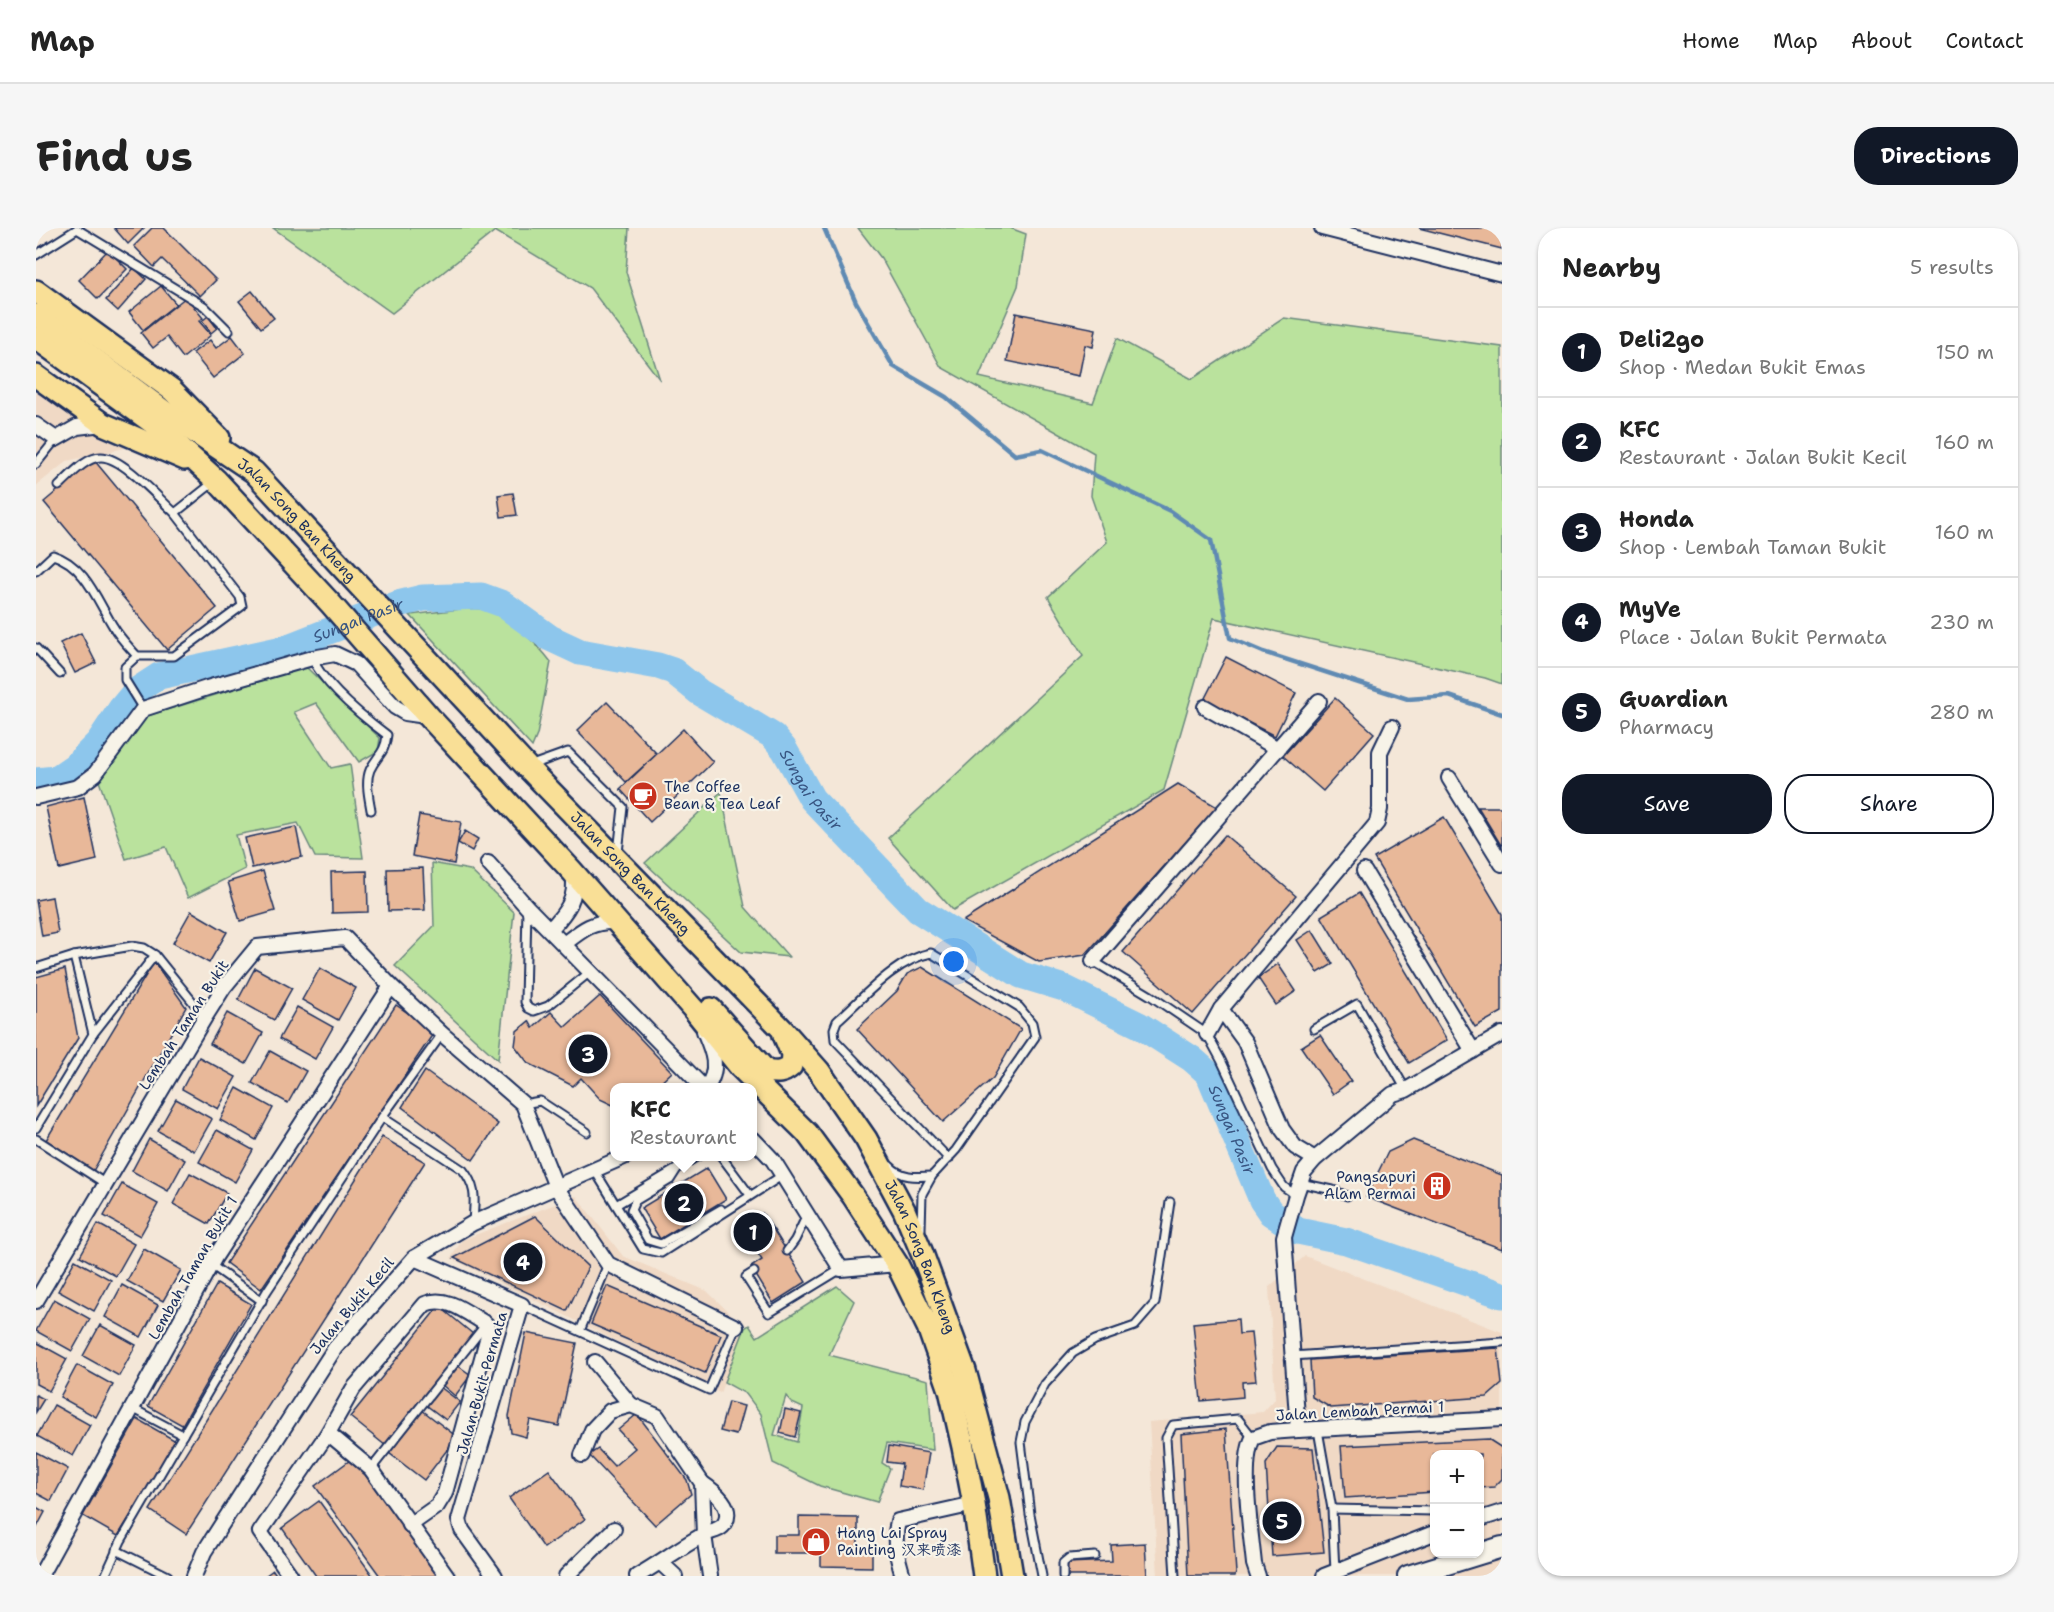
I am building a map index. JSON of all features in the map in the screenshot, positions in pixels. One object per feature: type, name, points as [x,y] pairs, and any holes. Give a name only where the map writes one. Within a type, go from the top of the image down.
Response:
[{"type":"main road","points":[[36,291],[172,390],[254,472]]},
{"type":"main road","name":"Jalan Song Ban Kheng","points":[[36,315],[160,418],[369,646],[432,720],[572,871],[756,1083]]},
{"type":"main road","name":"Jalan Song Ban Kheng","points":[[36,338],[160,418],[254,472],[527,767],[782,1029],[819,1071],[866,1139],[904,1210],[922,1253],[965,1371],[999,1498],[1012,1576]]},
{"type":"main road","points":[[36,376],[104,424],[209,473]]},
{"type":"main road","points":[[598,902],[613,905],[627,917],[766,1071],[775,1073],[785,1071],[791,1066],[792,1054],[782,1029]]},
{"type":"main road","name":"Jalan Song Ban Kheng","points":[[757,1084],[807,1133],[853,1196],[897,1264],[928,1327],[950,1390],[974,1504],[984,1576]]},
{"type":"main road","points":[[1408,1576],[1502,1546]]},
{"type":"street","points":[[1322,228],[1502,273]]},
{"type":"street","points":[[74,404],[77,427]]},
{"type":"street","points":[[36,425],[56,440],[77,427],[104,424]]},
{"type":"street","points":[[36,796],[78,787],[95,774],[141,707],[312,658],[334,654],[356,664],[395,707],[405,713],[432,720]]},
{"type":"street","points":[[1093,961],[1319,701]]},
{"type":"street","points":[[1205,707],[1278,748]]},
{"type":"street","points":[[1207,1034],[1221,1009],[1377,823],[1380,809],[1380,752],[1392,727]]},
{"type":"street","points":[[1449,778],[1502,864]]},
{"type":"street","points":[[488,863],[527,907],[700,1083]]},
{"type":"street","points":[[550,930],[570,906],[576,887],[572,871]]},
{"type":"street","points":[[1364,871],[1473,1051]]},
{"type":"street","points":[[564,945],[592,925],[601,921],[615,922]]},
{"type":"street","name":"Lembah Taman Bukit","points":[[36,1301],[205,1017],[224,987],[256,947],[345,938],[442,1034],[523,1104],[556,1188],[608,1264]]},
{"type":"street","name":"Lembah Taman Bukit 1","points":[[40,1576],[210,1265],[391,986]]},
{"type":"street","points":[[1221,1009],[1245,1042],[1282,1129],[1295,1147],[1315,1159]]},
{"type":"street","points":[[695,1011],[714,1055],[715,1069],[710,1083]]},
{"type":"street","points":[[1298,1430],[1284,1237],[1304,1172],[1315,1159],[1393,1094],[1407,1090],[1502,1034]]},
{"type":"street","points":[[757,1143],[773,1160],[841,1269],[897,1264]]},
{"type":"street","name":"Jalan Bukit Kecil","points":[[194,1576],[204,1552],[335,1348],[414,1258],[473,1223],[616,1161]]},
{"type":"street","name":"Jalan Bukit Permata","points":[[414,1258],[522,1305],[459,1520],[462,1530],[495,1576]]},
{"type":"street","points":[[608,1264],[736,1327]]},
{"type":"street","points":[[291,1576],[260,1532],[328,1433],[353,1389],[425,1304],[436,1300],[449,1303],[486,1324],[489,1332],[488,1341],[445,1493],[437,1506],[410,1525]]},
{"type":"street","points":[[595,1362],[631,1405],[657,1416],[702,1483],[715,1491],[726,1506],[726,1521],[722,1527],[704,1535],[637,1576]]},
{"type":"street","points":[[582,1455],[592,1430],[610,1411],[631,1405]]},
{"type":"street","name":"Jalan Lembah Permai 1","points":[[1253,1438],[1270,1432],[1502,1419]]},
{"type":"street","points":[[328,1433],[370,1469],[447,1576]]},
{"type":"street","points":[[1253,1438],[1248,1449],[1247,1471],[1254,1564],[1258,1576]]},
{"type":"street","points":[[702,1483],[704,1535],[710,1576]]},
{"type":"street","points":[[903,1576],[896,1553],[895,1532],[898,1521],[974,1504]]},
{"type":"street","points":[[1484,1517],[1502,1512]]},
{"type":"street","points":[[566,1576],[614,1529]]},
{"type":"street","points":[[1330,1573],[1430,1535]]},
{"type":"street","points":[[661,1563],[675,1576]]},
{"type":"lane","points":[[36,255],[77,229],[204,306],[229,331]]},
{"type":"lane","points":[[36,464],[56,440]]},
{"type":"lane","points":[[59,486],[90,461],[101,457],[125,467],[175,513],[240,597],[242,606],[174,656],[137,656],[124,667],[125,680],[141,707]]},
{"type":"lane","points":[[175,513],[209,473]]},
{"type":"lane","points":[[36,571],[53,555],[64,559],[91,586],[113,627],[137,656]]},
{"type":"lane","points":[[36,648],[60,674]]},
{"type":"lane","points":[[312,658],[318,673],[387,735],[386,748],[369,772],[368,790],[371,810]]},
{"type":"lane","points":[[527,767],[568,752],[624,807],[617,861]]},
{"type":"lane","points":[[527,907],[525,1002],[528,1008],[534,1011],[548,1006],[590,972]]},
{"type":"lane","points":[[36,968],[74,956],[132,946],[144,948],[155,955],[205,1017]]},
{"type":"lane","points":[[922,1253],[920,1209],[922,1194],[932,1176],[949,1159],[956,1150],[1035,1037],[1032,1023],[1019,1007],[931,953],[901,964],[837,1021],[834,1029],[835,1040],[949,1159]]},
{"type":"lane","points":[[36,1128],[93,1034],[155,955]]},
{"type":"lane","points":[[74,956],[93,1034]]},
{"type":"lane","points":[[1093,961],[1151,996],[1207,1034],[1272,1169],[1284,1187],[1333,1190],[1347,1196]]},
{"type":"lane","points":[[1314,1029],[1357,1004],[1407,1090]]},
{"type":"lane","points":[[105,1576],[116,1550],[262,1300],[382,1117],[442,1034]]},
{"type":"lane","points":[[523,1104],[540,1101],[587,1132]]},
{"type":"lane","points":[[382,1117],[463,1170],[472,1181],[473,1223]]},
{"type":"lane","points":[[36,1139],[106,1184]]},
{"type":"lane","points":[[866,1139],[895,1171],[912,1177],[932,1176]]},
{"type":"lane","points":[[616,1205],[690,1161]]},
{"type":"lane","points":[[725,1161],[750,1195]]},
{"type":"lane","points":[[677,1169],[670,1180],[635,1202],[631,1210],[648,1240],[655,1244],[661,1244],[698,1221],[750,1195]]},
{"type":"lane","points":[[595,1171],[643,1249],[661,1253],[783,1175]]},
{"type":"lane","points":[[1042,1576],[1030,1514],[1021,1442],[1025,1422],[1045,1384],[1073,1353],[1095,1340],[1135,1326],[1155,1303],[1170,1202]]},
{"type":"lane","points":[[786,1251],[795,1240],[807,1215]]},
{"type":"lane","points":[[580,1331],[608,1264]]},
{"type":"lane","points":[[210,1265],[262,1300]]},
{"type":"lane","points":[[754,1272],[746,1277],[769,1313],[841,1269]]},
{"type":"lane","points":[[522,1305],[709,1390],[736,1327]]},
{"type":"lane","points":[[370,1469],[486,1324]]},
{"type":"lane","points":[[1292,1356],[1502,1342]]},
{"type":"lane","points":[[132,1408],[183,1435]]},
{"type":"lane","points":[[1175,1576],[1166,1437],[1173,1425],[1238,1419],[1253,1438]]},
{"type":"lane","points":[[1318,1430],[1332,1509],[1330,1573]]},
{"type":"lane","points":[[1332,1509],[1430,1511]]},
{"type":"lane","points":[[116,1550],[168,1576]]},
{"type":"lane","points":[[1063,1576],[1063,1563],[1069,1558],[1095,1556]]},
{"type":"shaded area","points":[[36,386],[125,448],[67,461],[36,486]]},
{"type":"shaded area","points":[[576,1196],[623,1256],[707,1291],[745,1328],[720,1393],[451,1258],[462,1240]]},
{"type":"shaded area","points":[[1305,1256],[1502,1332],[1502,1576],[1158,1576],[1149,1422],[1263,1412],[1275,1399],[1269,1287]]},
{"type":"green space","points":[[273,228],[629,228],[626,272],[660,380],[590,288],[495,231],[392,313]]},
{"type":"green space","points":[[858,228],[1010,228],[1026,234],[1018,286],[979,377],[1093,403],[1117,338],[1192,379],[1284,318],[1502,347],[1502,684],[1485,678],[1214,618],[1164,790],[953,910],[888,838],[1083,656],[1048,597],[1107,542],[1091,496],[1094,453],[941,367],[881,258]]},
{"type":"green space","points":[[461,609],[489,610],[506,619],[539,648],[551,662],[537,735],[532,747],[410,615]]},
{"type":"green space","points":[[306,667],[380,738],[378,751],[359,762],[316,703],[294,712],[331,768],[350,764],[363,858],[315,857],[298,823],[236,835],[245,869],[188,898],[166,847],[126,859],[99,781],[147,716]]},
{"type":"green space","points":[[721,792],[745,907],[789,957],[741,952],[645,863]]},
{"type":"green space","points":[[432,863],[470,870],[514,912],[498,1060],[395,966],[434,926]]},
{"type":"green space","points":[[837,1286],[854,1301],[829,1355],[928,1380],[933,1450],[887,1443],[882,1463],[890,1468],[877,1502],[820,1486],[773,1463],[761,1414],[746,1394],[724,1382],[745,1328],[749,1325],[757,1337]],"holes":[[[786,1396],[792,1403],[803,1408],[797,1442],[774,1435]]]},
{"type":"building","points":[[114,228],[144,228],[128,244]]},
{"type":"building","points":[[152,228],[164,228],[216,280],[200,296],[162,259],[154,267],[134,246]]},
{"type":"building","points":[[1419,228],[1502,228],[1502,249]]},
{"type":"building","points":[[108,250],[127,269],[98,299],[79,280]]},
{"type":"building","points":[[134,268],[146,279],[118,311],[106,300]]},
{"type":"building","points":[[161,286],[176,304],[143,330],[129,312]]},
{"type":"building","points":[[252,291],[274,318],[261,328],[239,301]]},
{"type":"building","points":[[186,297],[203,318],[199,321],[211,335],[183,358],[167,337],[153,348],[141,333]]},
{"type":"building","points":[[1016,313],[1096,329],[1093,347],[1085,345],[1079,376],[1007,361]]},
{"type":"building","points":[[208,316],[217,328],[211,333],[202,321]]},
{"type":"building","points":[[232,336],[245,353],[213,378],[193,353],[210,340],[216,348]]},
{"type":"building","points":[[94,460],[217,608],[167,650],[44,502]]},
{"type":"building","points":[[513,493],[517,515],[501,517],[498,495]]},
{"type":"building","points":[[81,633],[96,663],[75,673],[60,643]]},
{"type":"building","points":[[1226,657],[1296,693],[1275,736],[1204,700]]},
{"type":"building","points":[[1335,698],[1374,733],[1323,791],[1283,756]]},
{"type":"building","points":[[607,702],[657,754],[626,782],[577,731]]},
{"type":"building","points":[[683,729],[713,762],[650,822],[620,789]]},
{"type":"building","points":[[1178,784],[1217,807],[1085,955],[1039,962],[963,921]]},
{"type":"building","points":[[84,797],[97,860],[59,869],[46,807]]},
{"type":"building","points":[[1478,807],[1502,807],[1502,847]]},
{"type":"building","points":[[419,815],[461,822],[454,864],[412,856]]},
{"type":"building","points":[[1444,817],[1502,914],[1502,1012],[1475,1027],[1374,858]]},
{"type":"building","points":[[296,827],[302,857],[252,868],[245,838]]},
{"type":"building","points":[[465,831],[478,839],[472,851],[458,843]]},
{"type":"building","points":[[1225,835],[1296,896],[1193,1014],[1123,952]]},
{"type":"building","points":[[423,868],[425,910],[388,911],[387,869]]},
{"type":"building","points":[[263,871],[275,911],[240,921],[228,882]]},
{"type":"building","points":[[367,871],[368,912],[332,913],[331,872]]},
{"type":"building","points":[[1359,893],[1447,1040],[1409,1063],[1321,916]]},
{"type":"building","points":[[52,897],[58,933],[42,936],[36,900]]},
{"type":"building","points":[[191,911],[227,932],[209,963],[173,943]]},
{"type":"building","points":[[1312,930],[1333,964],[1318,973],[1297,940]]},
{"type":"building","points":[[154,962],[186,1007],[93,1171],[46,1140]]},
{"type":"building","points":[[1278,964],[1296,991],[1276,1005],[1258,978]]},
{"type":"building","points":[[922,967],[1021,1029],[993,1078],[943,1122],[857,1029],[897,991],[907,974]]},
{"type":"building","points":[[255,968],[292,988],[274,1020],[238,1000]]},
{"type":"building","points":[[320,968],[356,988],[338,1020],[302,1000]]},
{"type":"building","points":[[65,969],[78,1038],[36,1106],[36,977]]},
{"type":"building","points":[[600,996],[672,1072],[660,1083],[610,1083],[610,1104],[600,1099],[581,1078],[573,1086],[528,1063],[515,1046],[517,1031],[529,1021],[533,1028],[551,1012],[565,1027]]},
{"type":"building","points":[[396,1005],[435,1031],[261,1289],[226,1263]]},
{"type":"building","points":[[297,1007],[333,1027],[315,1059],[279,1039]]},
{"type":"building","points":[[227,1013],[263,1033],[246,1064],[210,1044]]},
{"type":"building","points":[[1320,1035],[1351,1081],[1333,1094],[1301,1047]]},
{"type":"building","points":[[270,1051],[306,1071],[288,1103],[252,1083]]},
{"type":"building","points":[[199,1057],[236,1077],[218,1109],[182,1089]]},
{"type":"building","points":[[425,1071],[498,1124],[473,1160],[402,1107]]},
{"type":"building","points":[[237,1088],[273,1108],[256,1140],[220,1120]]},
{"type":"building","points":[[176,1099],[212,1119],[194,1151],[158,1131]]},
{"type":"building","points":[[217,1130],[253,1150],[235,1182],[199,1162]]},
{"type":"building","points":[[382,1137],[425,1162],[186,1534],[150,1510]]},
{"type":"building","points":[[149,1139],[185,1160],[168,1191],[132,1171]]},
{"type":"building","name":"Pangsapuri Alam Permai","points":[[1413,1140],[1502,1175],[1502,1249],[1366,1197],[1388,1152]]},
{"type":"building","points":[[707,1168],[726,1199],[660,1239],[641,1208]]},
{"type":"building","points":[[190,1173],[227,1193],[209,1224],[173,1204]]},
{"type":"building","points":[[122,1184],[158,1204],[140,1236],[104,1216]]},
{"type":"building","points":[[762,1213],[773,1229],[745,1247],[735,1230]]},
{"type":"building","points":[[535,1216],[588,1267],[567,1311],[454,1258]]},
{"type":"building","points":[[98,1224],[134,1244],[116,1276],[80,1256]]},
{"type":"building","points":[[773,1229],[806,1282],[773,1303],[751,1267],[762,1260],[751,1243]]},
{"type":"building","points":[[144,1249],[181,1270],[163,1301],[127,1281]]},
{"type":"building","points":[[75,1260],[111,1280],[94,1311],[58,1291]]},
{"type":"building","points":[[217,1284],[251,1304],[182,1425],[148,1406]]},
{"type":"building","points":[[122,1285],[158,1305],[141,1337],[105,1317]]},
{"type":"building","points":[[607,1286],[721,1335],[705,1373],[591,1324]]},
{"type":"building","points":[[54,1299],[90,1319],[72,1351],[36,1331]]},
{"type":"building","points":[[439,1306],[473,1334],[386,1446],[350,1417]]},
{"type":"building","points":[[1238,1319],[1239,1334],[1251,1333],[1256,1381],[1242,1382],[1243,1397],[1201,1401],[1193,1323]]},
{"type":"building","points":[[100,1325],[136,1345],[119,1376],[83,1356]]},
{"type":"building","points":[[526,1333],[577,1343],[559,1426],[530,1420],[526,1437],[511,1433],[509,1416]]},
{"type":"building","points":[[36,1342],[67,1359],[49,1391],[36,1384]]},
{"type":"building","points":[[1498,1348],[1502,1384],[1487,1397],[1331,1408],[1312,1397],[1310,1360]]},
{"type":"building","points":[[77,1365],[113,1385],[96,1417],[60,1397]]},
{"type":"building","points":[[457,1365],[471,1375],[455,1396],[442,1385]]},
{"type":"building","points":[[440,1387],[460,1402],[446,1420],[426,1405]]},
{"type":"building","points":[[36,1395],[44,1399],[36,1412]]},
{"type":"building","points":[[728,1402],[744,1406],[736,1435],[720,1431]]},
{"type":"building","points":[[54,1405],[90,1425],[73,1456],[37,1436]]},
{"type":"building","points":[[785,1409],[801,1413],[795,1437],[780,1433]]},
{"type":"building","points":[[422,1410],[457,1437],[424,1480],[389,1453]]},
{"type":"building","points":[[637,1414],[687,1480],[691,1494],[655,1525],[589,1455],[598,1449],[614,1466],[635,1448],[618,1430]]},
{"type":"building","points":[[137,1419],[176,1441],[118,1536],[83,1516]]},
{"type":"building","points":[[1226,1429],[1236,1573],[1235,1576],[1188,1576],[1181,1434]]},
{"type":"building","points":[[1488,1439],[1502,1448],[1502,1479],[1494,1487],[1484,1488],[1484,1450],[1430,1450],[1430,1492],[1345,1498],[1341,1446]]},
{"type":"building","points":[[889,1446],[929,1453],[923,1490],[899,1486],[902,1464],[887,1462]]},
{"type":"building","points":[[1277,1447],[1313,1448],[1324,1552],[1272,1556],[1266,1464]]},
{"type":"building","points":[[36,1452],[68,1469],[51,1501],[36,1493]]},
{"type":"building","points":[[353,1458],[439,1576],[380,1576],[315,1486]]},
{"type":"building","points":[[549,1470],[585,1519],[544,1548],[509,1498]]},
{"type":"building","points":[[319,1501],[373,1576],[316,1576],[282,1528]]},
{"type":"building","points":[[36,1507],[45,1512],[36,1529]]},
{"type":"building","name":"Hang Lai Spray Painting 汉来喷漆","points":[[799,1517],[858,1518],[858,1550],[872,1550],[872,1567],[821,1566],[821,1553],[774,1553],[774,1535],[799,1535]]},
{"type":"building","points":[[1145,1543],[1147,1576],[1068,1576],[1067,1563],[1112,1561],[1111,1545]]},
{"type":"building","points":[[273,1570],[277,1576],[265,1576]]},
{"type":"waterway","points":[[824,228],[856,302],[893,366],[946,397],[1015,455],[1042,450],[1170,511],[1211,540],[1230,638],[1263,652],[1408,699],[1449,696],[1502,714]]},
{"type":"waterway","name":"Sungai Pasir","points":[[36,781],[56,779],[75,766],[99,742],[136,691],[159,676],[283,649],[398,604],[423,598],[481,596],[503,604],[550,638],[580,652],[658,666],[673,671],[699,692],[773,736],[784,749],[812,799],[918,910],[1021,975],[1064,988],[1139,1025],[1192,1059],[1209,1074],[1262,1200],[1271,1213],[1298,1231],[1346,1241],[1502,1295]]},
{"type":"place","name":"The Coffee Bean & Tea Leaf","points":[[643,796]]},
{"type":"place","name":"Honda","points":[[588,1054]]},
{"type":"place","name":"Pangsapuri Alam Permai","points":[[1437,1186]]},
{"type":"place","name":"KFC","points":[[684,1203]]},
{"type":"place","name":"Deli2go","points":[[753,1232]]},
{"type":"place","name":"MyVe","points":[[523,1262]]},
{"type":"place","name":"Guardian","points":[[1282,1521]]},
{"type":"place","name":"Hang Lai Spray Painting 汉来喷漆","points":[[816,1542]]}]
